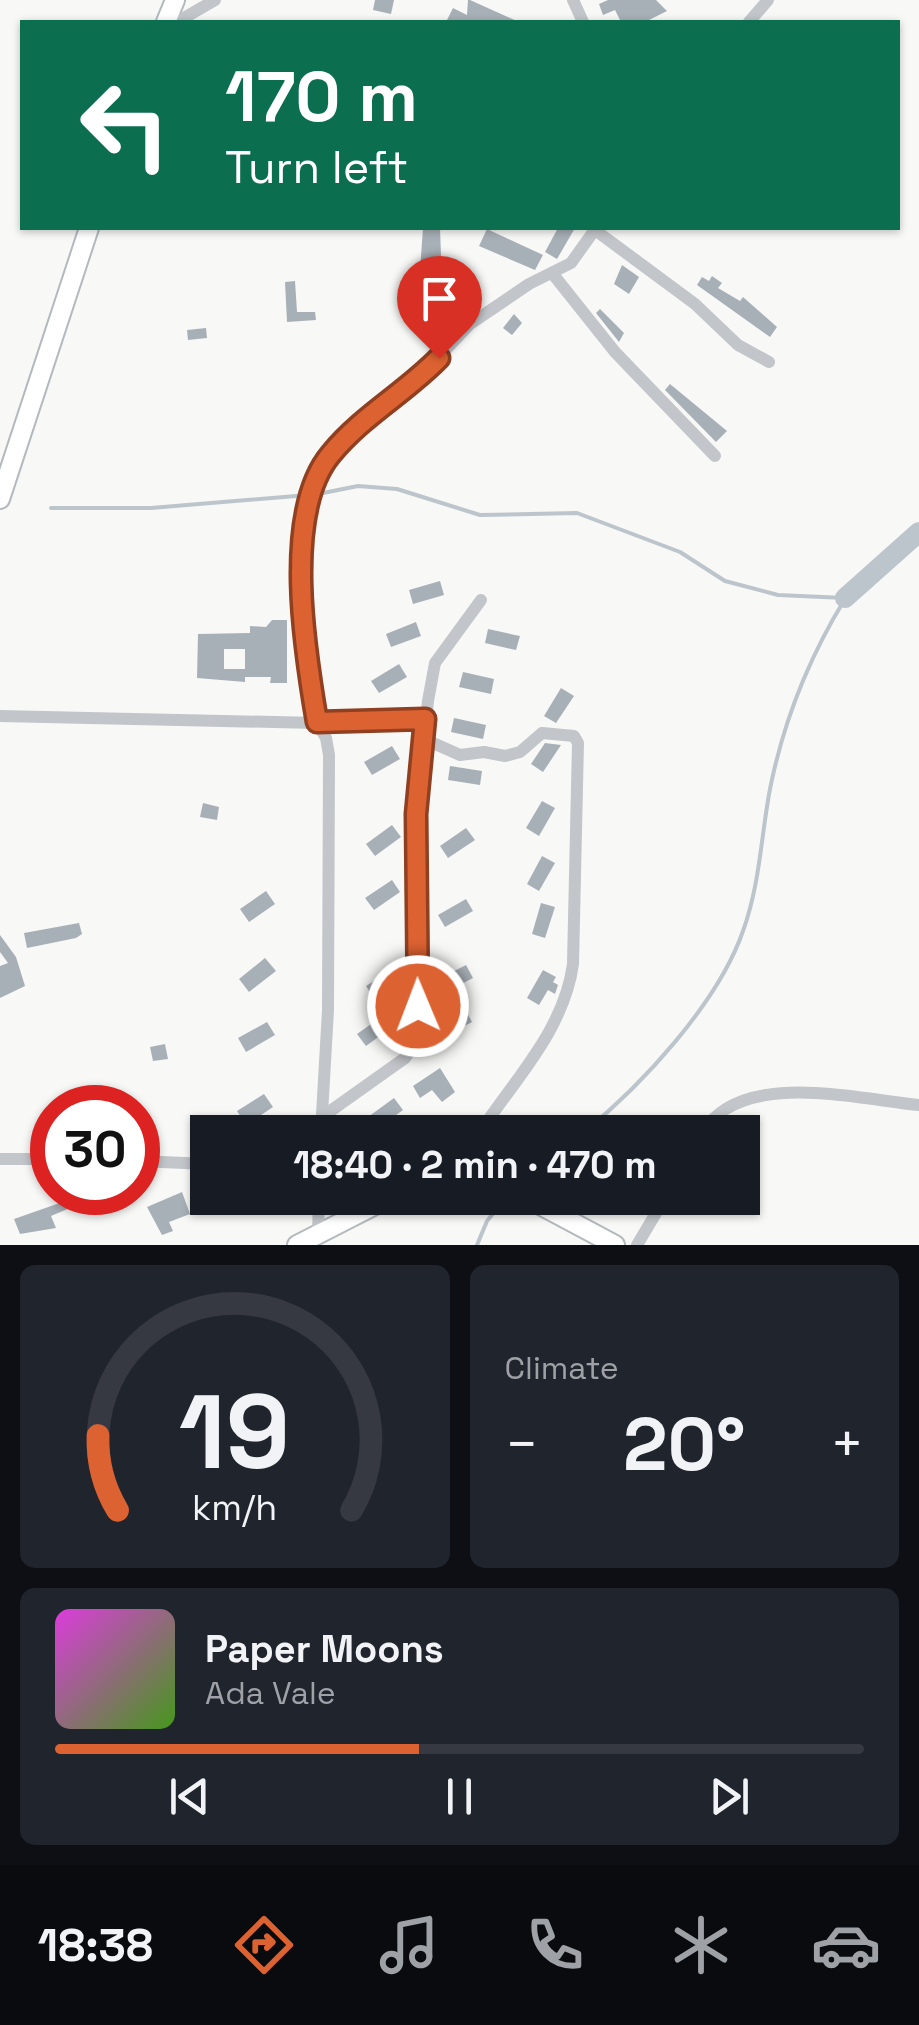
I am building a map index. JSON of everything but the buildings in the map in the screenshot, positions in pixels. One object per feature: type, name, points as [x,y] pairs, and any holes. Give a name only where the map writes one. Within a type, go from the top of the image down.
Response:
[{"type":"street","points":[[181,20],[216,0]]},
{"type":"street","points":[[751,20],[768,0]]},
{"type":"street","points":[[0,499],[88,230]]},
{"type":"street","points":[[322,1115],[328,1010],[329,756],[326,738],[317,722],[307,663],[304,534],[311,495],[326,459],[373,412],[406,391],[470,324],[571,263],[595,230]]},
{"type":"street","points":[[597,230],[696,304],[738,345],[769,362]]},
{"type":"street","points":[[552,273],[615,352],[715,456]]},
{"type":"street","points":[[325,1115],[406,1058],[418,1039],[416,814],[425,719],[436,663],[481,600]]},
{"type":"street","points":[[0,716],[317,722],[425,719]]},
{"type":"street","points":[[424,739],[446,751],[469,755],[484,752],[512,756],[542,733],[552,731],[574,736],[578,743],[573,964],[567,996],[536,1053],[492,1115]]},
{"type":"street","points":[[719,1115],[728,1104],[755,1095],[919,1105]]},
{"type":"street","points":[[0,1159],[30,1159]]},
{"type":"street","points":[[160,1162],[190,1163]]},
{"type":"street","points":[[318,1233],[319,1215]]},
{"type":"street","points":[[297,1245],[355,1215]]},
{"type":"street","points":[[560,1215],[616,1245]]},
{"type":"street","points":[[637,1245],[655,1215]]},
{"type":"waterway","points":[[318,494],[358,486],[397,489],[480,515],[577,513],[680,552],[725,581],[778,595],[845,598]]},
{"type":"waterway","points":[[51,508],[151,508],[308,495]]},
{"type":"waterway","points":[[845,598],[919,532]]},
{"type":"waterway","points":[[603,1115],[676,1041],[731,958],[753,896],[782,738],[809,667],[845,599]]},
{"type":"waterway","points":[[477,1245],[492,1215]]},
{"type":"route","points":[[418,1006],[416,814],[425,719],[317,722],[307,663],[304,534],[311,495],[326,459],[373,412],[406,391],[439,358]]}]
